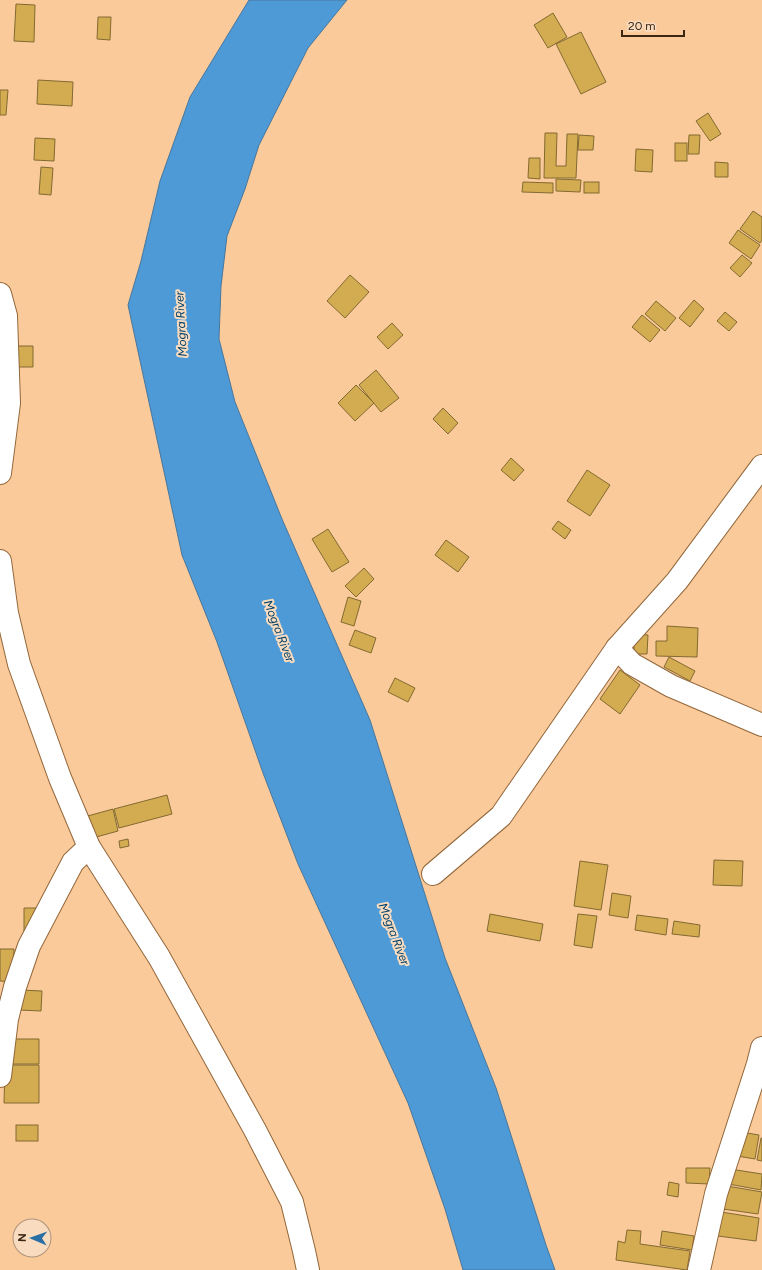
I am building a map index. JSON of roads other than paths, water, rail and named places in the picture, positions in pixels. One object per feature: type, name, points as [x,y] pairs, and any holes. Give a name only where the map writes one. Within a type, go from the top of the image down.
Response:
[{"type":"street","points":[[0,294],[6,316],[9,403],[0,473]]},
{"type":"street","points":[[433,874],[501,816],[617,648],[677,580],[762,466]]},
{"type":"street","points":[[0,560],[7,614],[19,664],[60,778],[89,847],[158,958],[251,1124],[292,1202],[308,1270]]},
{"type":"street","points":[[617,648],[632,664],[671,686],[762,725]]},
{"type":"street","points":[[0,1076],[7,1019],[15,987],[29,946],[73,862],[89,847]]},
{"type":"street","points":[[699,1270],[716,1194],[762,1048]]},
{"type":"water","name":"Mogra River","points":[[249,0],[347,0],[308,48],[259,145],[245,189],[227,236],[221,286],[219,339],[235,402],[282,519],[370,720],[445,958],[496,1088],[555,1270],[463,1270],[445,1209],[408,1103],[298,864],[263,773],[217,642],[182,555],[128,305],[141,261],[160,181],[190,97]]}]
